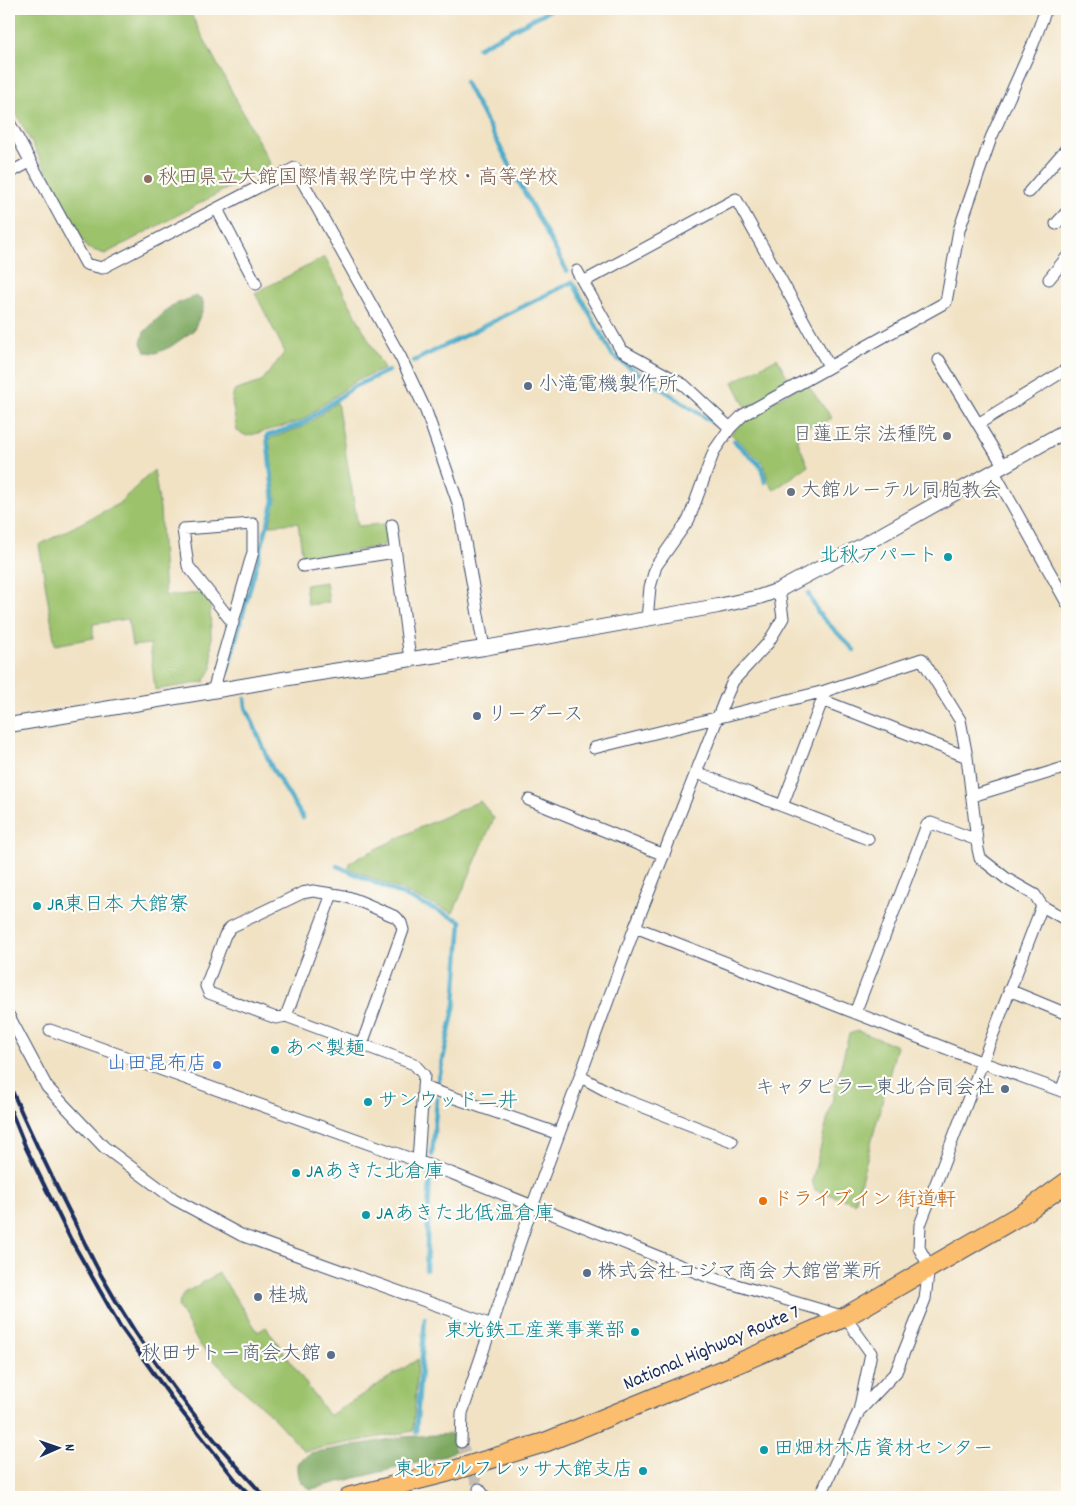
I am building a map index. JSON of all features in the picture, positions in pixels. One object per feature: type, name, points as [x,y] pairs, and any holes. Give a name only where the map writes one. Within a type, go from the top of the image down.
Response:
[{"type":"highway","name":"National Highway Route 7","points":[[349,1497],[448,1472],[546,1442],[663,1395],[845,1316],[1027,1211],[1067,1182]]},
{"type":"street","points":[[647,619],[650,586],[656,566],[689,519],[714,451],[730,428],[743,415],[946,302],[959,230],[991,138],[1033,44],[1046,9]]},
{"type":"street","points":[[9,122],[86,264],[102,268],[296,168],[401,358],[426,411],[458,503],[484,648]]},
{"type":"street","points":[[1029,192],[1067,148]]},
{"type":"street","points":[[9,173],[30,162]]},
{"type":"street","points":[[583,282],[736,199],[829,366]]},
{"type":"street","points":[[217,209],[256,284]]},
{"type":"street","points":[[1056,224],[1067,212]]},
{"type":"street","points":[[1049,279],[1067,257]]},
{"type":"street","points":[[577,271],[621,350],[684,385],[730,428]]},
{"type":"street","points":[[939,360],[978,424],[1067,604]]},
{"type":"street","points":[[978,424],[1067,369]]},
{"type":"street","points":[[9,725],[484,648],[759,597],[779,590],[1067,430]]},
{"type":"street","points":[[213,691],[233,623],[253,552],[253,524],[184,528],[188,566],[233,623]]},
{"type":"street","points":[[392,525],[410,659]]},
{"type":"street","points":[[303,566],[395,552]]},
{"type":"street","points":[[461,1442],[462,1413],[532,1207],[635,927],[733,680],[768,643],[783,618],[779,590]]},
{"type":"street","points":[[594,748],[717,718],[824,696],[922,659],[960,720],[967,757],[980,858],[1007,879],[1035,896],[1042,906],[1063,918],[1067,917]]},
{"type":"street","points":[[824,696],[967,757]]},
{"type":"street","points":[[782,806],[824,696]]},
{"type":"street","points":[[972,796],[1067,767]]},
{"type":"street","points":[[697,773],[868,839]]},
{"type":"street","points":[[529,800],[664,855]]},
{"type":"street","points":[[855,1013],[927,825],[931,824],[977,840]]},
{"type":"street","points":[[362,1044],[402,930],[401,923],[396,917],[354,899],[313,891],[302,893],[231,927],[224,935],[206,986],[209,993],[276,1018],[286,1016],[362,1044],[414,1064],[424,1075],[418,1161]]},
{"type":"street","points":[[286,1016],[332,894]]},
{"type":"street","points":[[859,1411],[896,1372],[925,1299],[929,1266],[919,1248],[920,1225],[1042,906]]},
{"type":"street","points":[[635,927],[981,1062],[1064,1092],[1067,1075]]},
{"type":"street","points":[[1009,990],[1067,1014]]},
{"type":"street","points":[[9,1016],[47,1087],[104,1147],[174,1199],[241,1234],[492,1325]]},
{"type":"street","points":[[50,1030],[451,1173],[706,1276],[845,1316],[871,1353],[859,1411],[820,1497]]},
{"type":"street","points":[[581,1076],[618,1097],[732,1142]]},
{"type":"street","points":[[423,1087],[559,1134]]},
{"type":"green space","points":[[9,9],[188,9],[271,165],[105,254],[87,248],[9,100]]},
{"type":"green space","points":[[325,257],[384,369],[357,380],[301,421],[247,436],[237,431],[232,401],[234,391],[261,382],[285,352],[255,293]]},
{"type":"green space","points":[[196,296],[203,301],[203,310],[193,331],[170,347],[156,353],[145,352],[141,343],[144,332],[171,306]]},
{"type":"green space","points":[[777,358],[791,384],[746,408],[733,382]]},
{"type":"green space","points":[[806,383],[832,418],[816,427],[811,425],[797,434],[798,442],[808,466],[774,490],[768,482],[764,464],[731,434],[744,418]]},
{"type":"green space","points":[[337,402],[358,526],[384,524],[386,542],[383,546],[303,560],[298,523],[270,525],[276,499],[269,439],[305,426]]},
{"type":"green space","points":[[154,470],[160,508],[165,596],[204,593],[210,604],[212,668],[204,682],[155,690],[150,644],[132,646],[128,619],[93,624],[93,638],[55,645],[39,545],[118,504]]},
{"type":"green space","points":[[326,582],[329,602],[308,605],[305,585]]},
{"type":"green space","points":[[480,801],[494,818],[453,913],[349,868],[350,862]]},
{"type":"green space","points":[[858,1031],[897,1046],[855,1203],[815,1190],[812,1181],[849,1034]]},
{"type":"green space","points":[[219,1273],[258,1332],[266,1327],[329,1416],[418,1359],[413,1431],[304,1451],[268,1412],[237,1385],[199,1344],[178,1306],[183,1294]]},
{"type":"green space","points":[[452,1434],[456,1439],[457,1450],[441,1457],[311,1489],[303,1484],[299,1476],[298,1463],[310,1453],[403,1437]]},
{"type":"waterway","points":[[478,48],[552,9]]},
{"type":"waterway","points":[[465,82],[567,271]]},
{"type":"waterway","points":[[414,361],[572,282]]},
{"type":"waterway","points":[[574,285],[613,356],[716,425]]},
{"type":"waterway","points":[[227,672],[274,501],[267,436],[302,424],[355,386],[388,371]]},
{"type":"waterway","points":[[734,441],[761,466],[765,482]]},
{"type":"waterway","points":[[808,593],[819,614],[854,650]]},
{"type":"waterway","points":[[245,699],[246,707],[272,768],[303,818]]},
{"type":"waterway","points":[[337,866],[461,921],[455,1004],[438,1083]]},
{"type":"waterway","points":[[432,1155],[437,1099]]},
{"type":"waterway","points":[[426,1270],[430,1172]]},
{"type":"waterway","points":[[416,1432],[425,1318]]},
{"type":"tunnel","points":[[461,1442],[479,1489]]},
{"type":"railway","points":[[9,1084],[40,1153],[90,1255],[118,1305],[156,1363],[197,1419],[265,1497]]},
{"type":"railway","points":[[9,1106],[26,1148],[70,1238],[120,1326],[175,1403],[238,1483],[252,1497]]},
{"type":"place","name":"秋田県立大館国際情報学院中学校・高等学校","points":[[148,179]]},
{"type":"place","name":"小滝電機製作所","points":[[528,386]]},
{"type":"place","name":"日蓮正宗 法種院","points":[[947,436]]},
{"type":"place","name":"大館ルーテル同胞教会","points":[[791,492]]},
{"type":"place","name":"北秋アパート","points":[[948,557]]},
{"type":"place","name":"リーダース","points":[[477,716]]},
{"type":"place","name":"JR東日本 大館寮","points":[[37,906]]},
{"type":"place","name":"あべ製麺","points":[[275,1050]]},
{"type":"place","name":"山田昆布店","points":[[217,1065]]},
{"type":"place","name":"キャタピラー東北合同会社","points":[[1005,1089]]},
{"type":"place","name":"サンウッド二井","points":[[368,1102]]},
{"type":"place","name":"JAあきた北倉庫","points":[[296,1173]]},
{"type":"place","name":"ドライブイン 街道軒","points":[[763,1201]]},
{"type":"place","name":"JAあきた北低温倉庫","points":[[366,1215]]},
{"type":"place","name":"株式会社コジマ商会 大館営業所","points":[[587,1273]]},
{"type":"place","name":"桂城","points":[[258,1297]]},
{"type":"place","name":"東光鉄工産業事業部","points":[[635,1332]]},
{"type":"place","name":"秋田サトー商会大館","points":[[331,1355]]},
{"type":"place","name":"田畑材木店資材センター","points":[[764,1450]]},
{"type":"place","name":"東北アルフレッサ大館支店","points":[[643,1471]]}]
